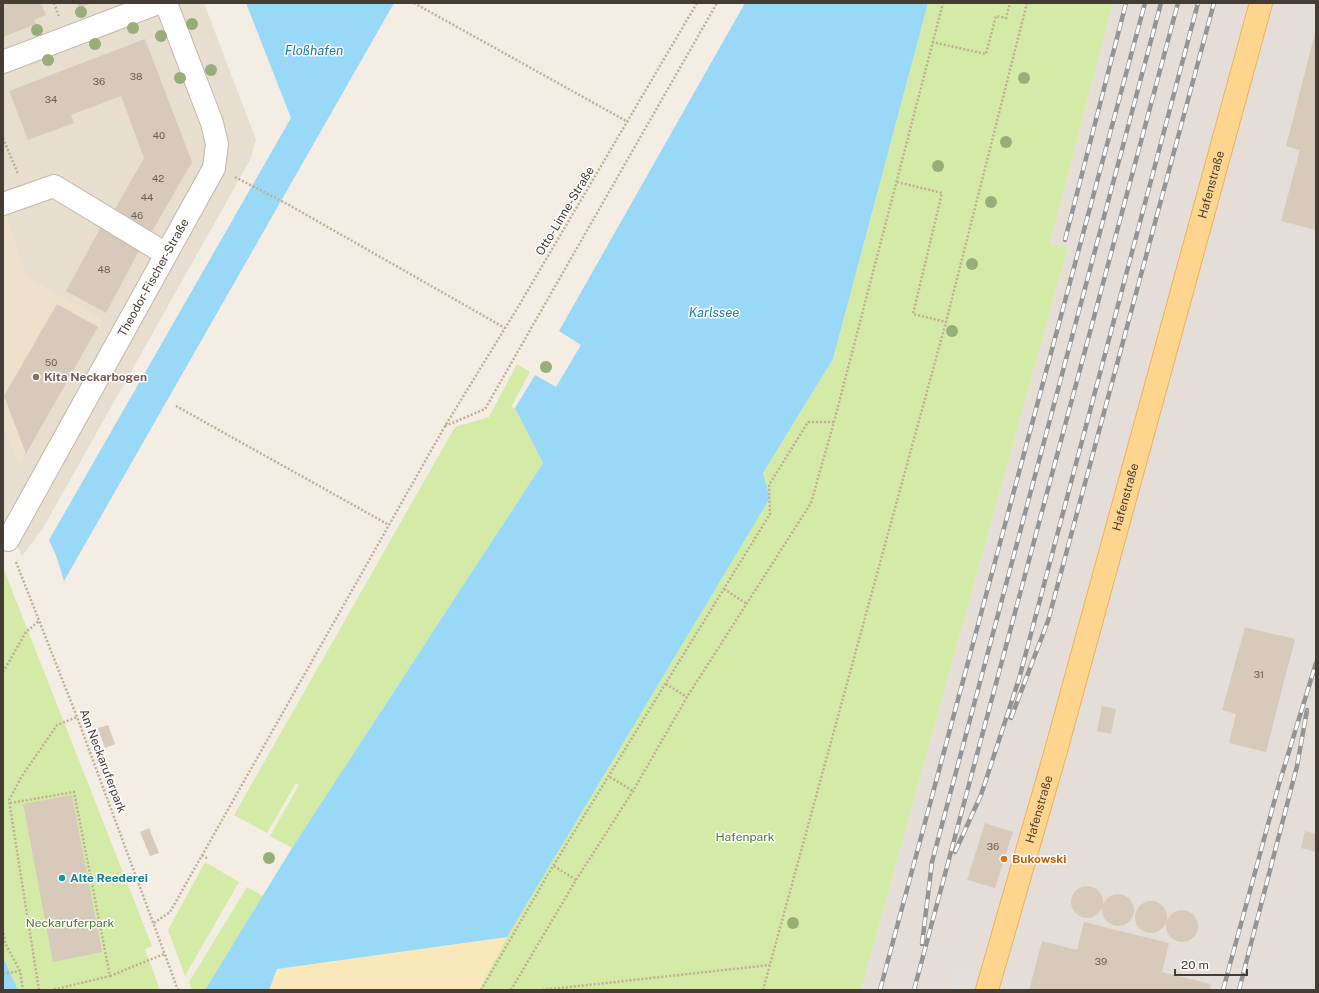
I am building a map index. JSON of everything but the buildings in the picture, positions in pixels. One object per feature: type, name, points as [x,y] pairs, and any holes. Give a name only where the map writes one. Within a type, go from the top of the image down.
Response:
[{"type":"main road","name":"Hafenstraße","points":[[987,990],[1057,747],[1261,3]]},
{"type":"street","points":[[3,62],[158,3]]},
{"type":"street","name":"Theodor-Fischer-Straße","points":[[8,540],[214,168],[218,144],[212,123],[166,3]]},
{"type":"street","points":[[3,204],[54,186],[166,254]]},
{"type":"path","points":[[414,3],[628,122]]},
{"type":"path","name":"Otto-Linne-Straße","points":[[154,923],[170,912],[445,426],[628,122],[697,3]]},
{"type":"path","points":[[445,426],[485,409],[717,3]]},
{"type":"path","points":[[511,990],[576,880],[633,791],[687,697],[811,503],[834,422],[943,3]]},
{"type":"path","points":[[932,42],[986,54],[996,16],[1006,18],[1010,3]]},
{"type":"path","points":[[763,990],[946,322],[1027,3]]},
{"type":"path","points":[[3,138],[27,195]]},
{"type":"path","points":[[897,182],[942,193],[913,314],[946,322]]},
{"type":"path","points":[[248,183],[505,328]]},
{"type":"path","points":[[176,406],[389,525]]},
{"type":"path","points":[[482,990],[547,876],[610,777],[770,514],[770,485],[808,422],[834,422]]},
{"type":"path","name":"Am Neckaruferpark","points":[[8,540],[77,717],[178,990]]},
{"type":"path","points":[[724,589],[747,604]]},
{"type":"path","points":[[3,672],[26,632],[39,621]]},
{"type":"path","points":[[666,684],[687,697]]},
{"type":"path","points":[[39,990],[9,800],[22,776],[57,725],[77,717]]},
{"type":"path","points":[[610,777],[633,791]]},
{"type":"path","points":[[10,803],[74,792],[110,976]]},
{"type":"path","points":[[202,855],[208,859]]},
{"type":"path","points":[[554,866],[576,880]]},
{"type":"path","points":[[3,929],[5,943],[20,971],[23,990]]},
{"type":"path","points":[[52,990],[110,976],[164,954]]},
{"type":"path","points":[[542,990],[770,964]]},
{"type":"path","points":[[3,974],[20,971]]},
{"type":"shaded area","points":[[3,3],[204,3],[256,140],[250,160],[43,528],[22,556],[3,517]]},
{"type":"shaded area","points":[[1113,3],[1316,3],[1316,990],[861,990],[1068,247],[1050,243]]},
{"type":"shaded area","name":"Kita Neckarbogen","points":[[6,213],[26,276],[103,320],[19,467],[3,427],[3,214]]},
{"type":"shaded area","points":[[958,966],[977,972],[971,990],[949,990]]},
{"type":"green space","name":"Hafenpark","points":[[928,3],[1113,3],[1050,243],[1068,247],[861,990],[479,990],[507,937],[770,498],[763,473],[833,359]]},
{"type":"green space","points":[[517,364],[530,372],[511,407],[515,408],[543,463],[292,848],[270,836],[299,785],[296,783],[267,833],[234,815],[455,427],[489,417]]},
{"type":"green space","name":"Neckaruferpark","points":[[4,570],[152,946],[145,949],[160,990],[18,990],[3,957]]},
{"type":"green space","points":[[205,862],[239,882],[185,976],[168,930]]},
{"type":"green space","points":[[247,887],[263,896],[205,990],[192,990],[189,982]]},
{"type":"sand","points":[[507,937],[479,990],[269,990],[277,969]]},
{"type":"water","name":"Floßhafen","points":[[246,3],[394,3],[64,581],[57,558],[49,540],[291,118]]},
{"type":"water","name":"Karlssee","points":[[745,3],[928,3],[833,359],[763,473],[770,498],[507,937],[277,969],[269,990],[205,990],[292,848],[543,463],[515,408],[535,375],[556,387],[581,345],[559,331]]},
{"type":"water","points":[[3,957],[18,990],[3,990]]},
{"type":"railway","points":[[1065,240],[1126,3]]},
{"type":"railway","points":[[880,990],[1145,3]]},
{"type":"railway","points":[[922,944],[932,862],[1161,3]]},
{"type":"railway","points":[[914,990],[1178,3]]},
{"type":"railway","points":[[955,852],[981,795],[1019,679],[1198,3]]},
{"type":"railway","points":[[1011,718],[1048,621],[1214,3]]},
{"type":"railway","points":[[1223,990],[1279,784],[1316,663]]},
{"type":"railway","points":[[1239,990],[1297,766],[1307,710]]},
{"type":"place","name":"Kita Neckarbogen","points":[[36,377]]},
{"type":"place","name":"Bukowski","points":[[1004,859]]},
{"type":"place","name":"Alte Reederei","points":[[62,878]]}]
